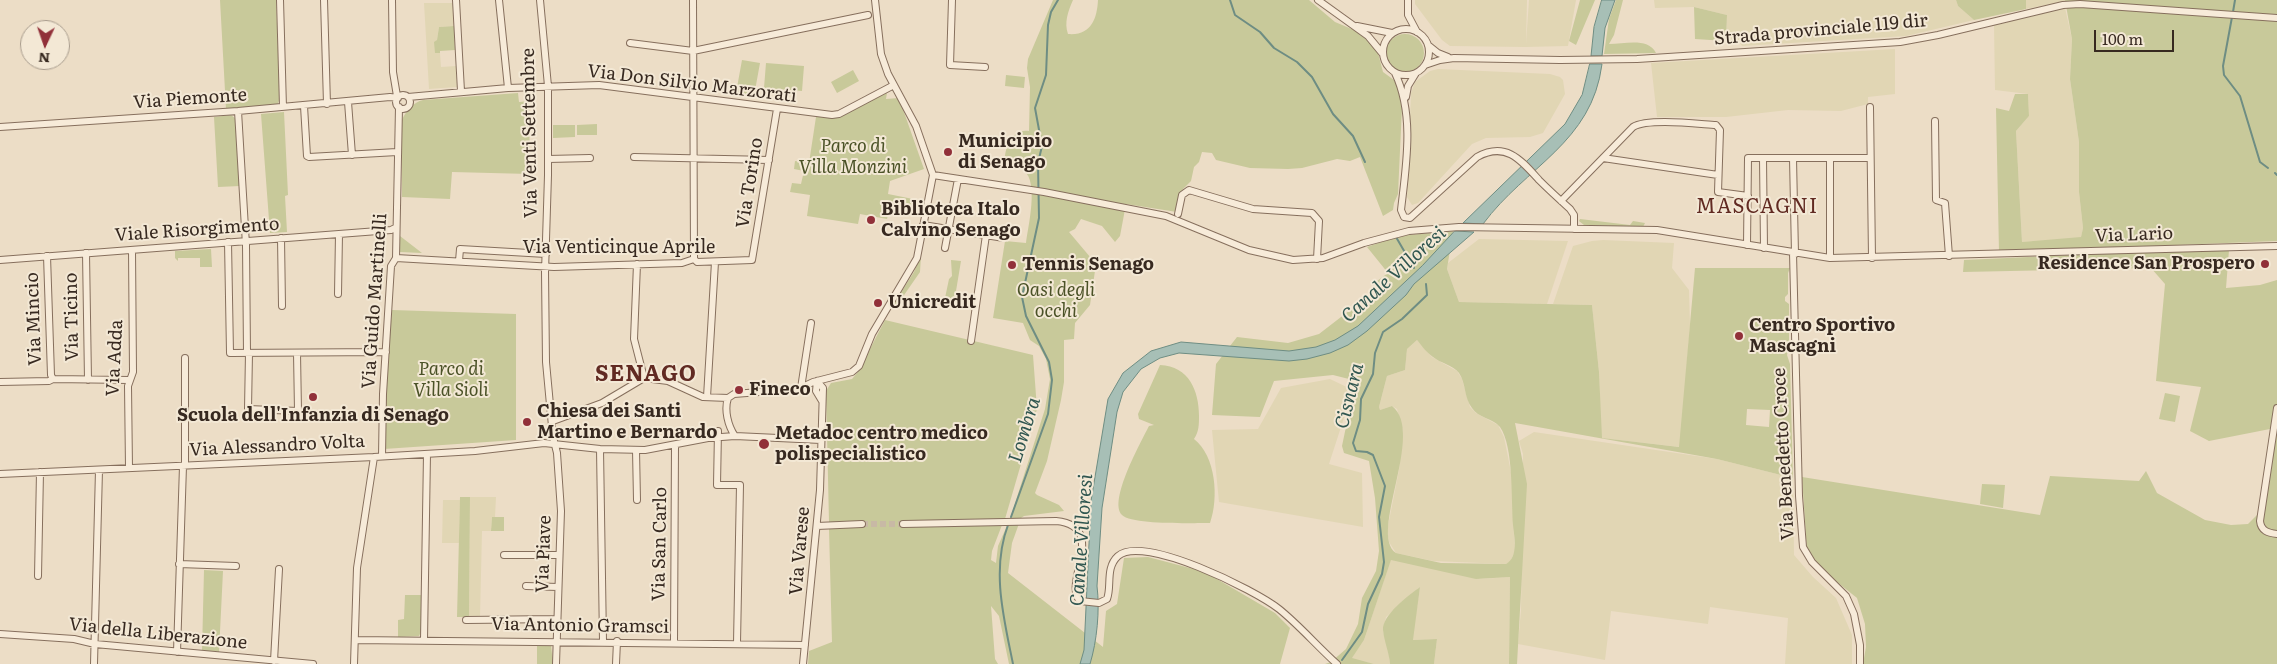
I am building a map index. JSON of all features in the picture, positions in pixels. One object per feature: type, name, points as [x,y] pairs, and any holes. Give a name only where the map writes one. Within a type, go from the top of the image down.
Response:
[{"type":"street","points":[[280,0],[283,107]]},
{"type":"street","points":[[324,0],[327,104]]},
{"type":"street","points":[[384,98],[392,93],[395,85],[392,0]]},
{"type":"street","points":[[456,0],[461,91]]},
{"type":"street","points":[[499,0],[508,88]]},
{"type":"street","name":"Via Venti Settembre","points":[[540,0],[548,86],[545,265],[546,362],[553,421]]},
{"type":"street","points":[[693,0],[694,259]]},
{"type":"street","points":[[553,421],[602,403],[644,378],[668,381],[707,397],[728,398],[734,394],[801,388],[817,381],[835,378],[852,372],[859,366],[870,330],[917,258],[933,175],[916,126],[894,85],[881,54],[876,0]]},
{"type":"street","points":[[952,0],[950,65],[985,67]]},
{"type":"street","points":[[1318,0],[1373,41],[1382,53],[1386,65],[1395,73],[1403,76],[1416,73]]},
{"type":"street","points":[[1408,0],[1408,15],[1416,32]]},
{"type":"street","name":"Strada provinciale 119 dir","points":[[1425,66],[1440,60],[1454,58],[1612,59],[1900,42],[1938,35],[2063,5],[2080,4],[2277,18]]},
{"type":"street","points":[[630,43],[693,51],[868,15]]},
{"type":"street","points":[[1382,53],[1386,40],[1408,15]]},
{"type":"street","points":[[1354,25],[1395,32],[1409,29],[1424,37],[1428,45],[1429,53],[1425,66],[1416,73],[1408,86],[1405,101],[1406,156],[1401,210],[1404,217],[1410,218],[1423,209],[1473,160],[1482,154],[1493,151],[1505,152],[1522,161],[1574,215],[1574,228]]},
{"type":"street","name":"Strada provinciale 119 dir","points":[[1428,45],[1442,55],[1454,58]]},
{"type":"street","points":[[1395,73],[1405,101]]},
{"type":"street","points":[[384,98],[389,99],[400,107],[403,98],[395,85]]},
{"type":"street","name":"Via Don Silvio Marzorati","points":[[403,98],[461,91],[599,85],[836,115],[894,85]]},
{"type":"street","name":"Via Piemonte","points":[[0,127],[403,98]]},
{"type":"street","name":"Via Guido Martinelli","points":[[382,456],[391,266],[396,258],[398,119],[403,98]]},
{"type":"street","points":[[348,102],[352,155]]},
{"type":"street","points":[[304,106],[307,156],[309,157],[397,152]]},
{"type":"street","points":[[1870,107],[1872,258]]},
{"type":"street","name":"Via Torino","points":[[752,261],[777,109]]},
{"type":"street","points":[[238,111],[245,241],[248,409],[298,411],[298,353]]},
{"type":"street","points":[[1935,121],[1936,200],[1945,203],[1948,256]]},
{"type":"street","points":[[1561,201],[1636,125],[1685,123],[1716,125],[1720,130],[1718,192],[1748,196]]},
{"type":"street","points":[[634,156],[769,160]]},
{"type":"street","points":[[548,159],[590,158]]},
{"type":"street","points":[[1603,158],[1718,175]]},
{"type":"street","points":[[1747,245],[1748,158],[1870,158]]},
{"type":"street","points":[[1763,158],[1764,248]]},
{"type":"street","name":"Via Benedetto Croce","points":[[1793,158],[1799,489],[1803,547],[1812,562],[1846,596],[1854,614],[1860,645],[1860,664]]},
{"type":"street","points":[[1830,158],[1830,258]]},
{"type":"street","name":"Via Lario","points":[[933,175],[1033,190],[1172,218],[1261,254],[1293,260],[1317,259],[1403,232],[1459,227],[1574,228],[1669,232],[1830,258],[2277,246]]},
{"type":"street","points":[[945,248],[958,179]]},
{"type":"street","points":[[1178,214],[1182,195],[1189,190],[1253,209],[1312,213],[1316,215],[1319,221],[1317,259]]},
{"type":"street","points":[[923,225],[1004,238]]},
{"type":"street","name":"Viale Risorgimento","points":[[0,260],[391,230],[396,228]]},
{"type":"street","points":[[338,294],[339,234]]},
{"type":"street","points":[[971,341],[986,236]]},
{"type":"street","points":[[281,238],[282,306]]},
{"type":"street","points":[[228,242],[230,353],[386,352]]},
{"type":"street","points":[[460,261],[460,249],[546,254]]},
{"type":"street","name":"Via Adda","points":[[128,468],[129,380],[133,372],[132,250]]},
{"type":"street","name":"Via Ticino","points":[[86,253],[88,380]]},
{"type":"street","name":"Via Mincio","points":[[47,256],[51,375],[53,379]]},
{"type":"street","name":"Via Venticinque Aprile","points":[[396,258],[561,267],[682,263],[694,259],[698,262],[752,261]]},
{"type":"street","points":[[707,397],[715,262]]},
{"type":"street","points":[[636,264],[634,339],[644,378]]},
{"type":"street","points":[[801,388],[811,323]]},
{"type":"street","points":[[177,652],[184,466],[185,358]]},
{"type":"street","points":[[823,388],[835,378]]},
{"type":"street","points":[[0,382],[48,381],[53,379],[129,380]]},
{"type":"street","points":[[817,381],[823,388],[822,401]]},
{"type":"street","points":[[817,381],[816,391],[822,401]]},
{"type":"street","points":[[728,398],[728,424],[734,436]]},
{"type":"street","name":"Via Varese","points":[[803,664],[817,526],[822,401]]},
{"type":"street","points":[[2277,408],[2260,521],[2261,527],[2265,531],[2277,534]]},
{"type":"street","name":"Via Piave","points":[[553,421],[561,512],[556,664]]},
{"type":"street","points":[[728,424],[718,434],[717,485],[740,485],[737,644]]},
{"type":"street","name":"Via Alessandro Volta","points":[[0,474],[426,454],[535,444],[636,450],[676,446],[718,434],[821,440]]},
{"type":"street","name":"Via San Carlo","points":[[674,642],[676,446]]},
{"type":"street","points":[[600,449],[603,641]]},
{"type":"street","points":[[636,450],[637,500]]},
{"type":"street","points":[[424,640],[426,454]]},
{"type":"street","points":[[354,664],[357,568],[374,456]]},
{"type":"street","points":[[94,664],[99,470]]},
{"type":"street","points":[[38,576],[40,472]]},
{"type":"street","points":[[903,524],[1056,521],[1066,523],[1074,528],[1081,539],[1076,594],[1078,600],[1083,602],[1100,603],[1108,598],[1111,567],[1115,559],[1122,553],[1138,551],[1190,563],[1212,572],[1279,609],[1336,664]]},
{"type":"street","points":[[817,526],[862,524]]},
{"type":"street","points":[[504,555],[559,555]]},
{"type":"street","points":[[179,564],[236,566]]},
{"type":"street","points":[[274,661],[279,569]]},
{"type":"street","points":[[526,586],[558,587]]},
{"type":"street","points":[[466,620],[557,619]]},
{"type":"street","name":"Via della Liberazione","points":[[0,634],[74,639],[95,644],[313,664]]},
{"type":"street","name":"Via Antonio Gramsci","points":[[355,640],[617,641],[805,645]]},
{"type":"street","points":[[616,664],[617,641]]},
{"type":"shaded area","points":[[1415,0],[1527,0],[1526,44],[1529,0],[1576,0],[1568,46],[1525,47],[1450,46],[1442,40],[1415,4]]},
{"type":"shaded area","points":[[1602,0],[1615,0],[1605,28],[1602,56],[1591,56],[1594,27]]},
{"type":"shaded area","points":[[1654,0],[1956,0],[1958,6],[1974,20],[1906,36],[1742,46],[1739,42],[1726,41],[1727,15],[1694,7],[1655,8]]},
{"type":"shaded area","points":[[2026,0],[2065,0],[2065,1],[2026,9]]},
{"type":"shaded area","points":[[424,3],[453,3],[454,26],[439,27],[435,53],[440,53],[441,67],[456,66],[457,87],[429,89]]},
{"type":"shaded area","points":[[2065,8],[2072,39],[2070,79],[2079,142],[2079,192],[2083,228],[2081,237],[2078,239],[2022,242],[2016,131],[2029,116],[2028,94],[1995,90],[1994,25]]},
{"type":"shaded area","points":[[1895,49],[1895,94],[1868,97],[1868,104],[1841,111],[1788,110],[1726,117],[1657,117],[1651,63]]},
{"type":"shaded area","name":"Canale Villoresi","points":[[1590,64],[1602,64],[1596,91],[1585,114],[1571,134],[1555,152],[1500,204],[1483,224],[1463,223],[1565,124],[1582,95]]},
{"type":"shaded area","points":[[1438,69],[1550,74],[1563,80],[1565,94],[1543,133],[1530,137],[1486,138],[1472,144],[1418,203],[1412,205],[1407,197],[1411,93],[1415,82],[1430,71]]},
{"type":"shaded area","name":"Canale Villoresi","points":[[1455,231],[1474,232],[1414,284],[1406,295],[1367,331],[1348,345],[1330,353],[1289,361],[1179,353],[1160,358],[1141,369],[1123,392],[1117,412],[1102,508],[1096,636],[1090,664],[1080,664],[1084,650],[1091,501],[1108,399],[1123,373],[1151,351],[1181,342],[1289,351],[1316,347],[1335,340],[1358,326],[1422,266]]},
{"type":"shaded area","points":[[1479,239],[1568,241],[1547,304],[1459,302],[1447,269],[1448,263]]},
{"type":"shaded area","points":[[1603,240],[1674,243],[1672,268],[1689,290],[1690,326],[1680,447],[1601,438],[1599,372],[1592,305],[1553,304],[1573,246]]},
{"type":"shaded area","points":[[1417,340],[1432,357],[1457,371],[1462,379],[1470,407],[1476,413],[1498,425],[1504,437],[1513,482],[1512,503],[1515,551],[1510,562],[1506,564],[1433,561],[1396,553],[1389,542],[1387,531],[1399,470],[1403,431],[1397,409],[1392,406],[1380,410],[1379,407],[1387,376],[1405,370],[1407,349]]},
{"type":"shaded area","points":[[1330,379],[1353,390],[1329,464],[1362,473],[1363,527],[1219,502],[1212,430],[1258,429],[1281,388]]},
{"type":"shaded area","points":[[1534,432],[1717,459],[1793,478],[1794,555],[1813,577],[1836,598],[1852,635],[1852,664],[1785,664],[1788,618],[1710,607],[1708,624],[1611,611],[1605,660],[1518,644],[1521,610],[1523,454],[1519,441]]},
{"type":"shaded area","points":[[470,497],[496,497],[495,517],[492,517],[491,531],[482,531],[480,617],[469,617]]},
{"type":"shaded area","points":[[443,500],[460,500],[459,543],[442,543]]},
{"type":"shaded area","points":[[1391,559],[1481,579],[1510,577],[1509,664],[1434,664],[1437,639],[1412,640],[1420,587],[1386,617],[1383,632],[1388,647],[1390,664],[1374,664],[1351,659],[1364,640]]},
{"type":"green space","points":[[220,0],[276,0],[280,99],[277,105],[226,109]]},
{"type":"green space","name":"Oasi degli occhi","points":[[1053,0],[1073,0],[1066,26],[1068,34],[1076,34],[1091,25],[1096,14],[1098,0],[1309,0],[1335,22],[1354,30],[1372,44],[1378,53],[1383,72],[1394,80],[1401,94],[1398,194],[1393,210],[1383,216],[1360,157],[1350,161],[1337,159],[1302,168],[1250,168],[1216,160],[1212,153],[1202,152],[1199,162],[1194,167],[1191,181],[1183,189],[1177,212],[1126,204],[1120,236],[1115,242],[1102,226],[1081,219],[1075,229],[1069,232],[1096,264],[1090,305],[1075,323],[1074,339],[1064,340],[1064,382],[1061,400],[1047,461],[1035,493],[1059,505],[1064,511],[1021,518],[1012,543],[1008,573],[1103,647],[1106,611],[1117,604],[1124,558],[1148,557],[1205,572],[1275,613],[1290,628],[1280,664],[1009,664],[999,616],[991,606],[995,659],[998,664],[808,664],[809,651],[832,642],[829,529],[863,527],[863,522],[829,522],[826,391],[831,383],[852,379],[858,372],[885,320],[1033,355],[1037,409],[1005,519],[941,520],[948,526],[1002,525],[992,551],[991,560],[996,563],[998,546],[1010,519],[1045,409],[1050,379],[1046,359],[1039,346],[1030,340],[1023,323],[993,318],[1005,241],[1026,243],[1030,216],[1032,194],[1028,177],[1020,169],[1005,166],[1005,154],[1009,142],[1017,133],[1029,131],[1030,87],[1027,68],[1028,59]],"holes":[[[902,520],[927,520],[931,526],[902,526]]]},
{"type":"green space","points":[[1580,0],[1595,0],[1576,45],[1569,41]]},
{"type":"green space","points":[[1616,0],[1623,0],[1614,35],[1609,44],[1642,43],[1648,45],[1656,53],[1604,54],[1609,19]]},
{"type":"green space","points":[[1956,0],[2026,0],[2026,9],[1974,20],[1958,6]]},
{"type":"green space","points":[[2065,0],[2277,0],[2277,241],[1999,252],[1996,108],[2009,111],[2015,94],[2028,94],[2029,116],[2016,131],[2022,242],[2081,237],[2083,228],[2079,192],[2079,142],[2070,79],[2072,39]]},
{"type":"green space","points":[[1694,7],[1727,15],[1726,41],[1695,39]]},
{"type":"green space","points":[[454,26],[455,50],[435,53],[434,42],[437,40],[439,27]]},
{"type":"green space","points":[[1405,34],[1419,39],[1424,53],[1419,67],[1405,72],[1391,67],[1386,53],[1391,39]]},
{"type":"green space","points":[[742,60],[760,63],[754,96],[736,93]]},
{"type":"green space","points":[[766,63],[804,66],[802,91],[764,88]]},
{"type":"green space","points":[[853,70],[859,81],[837,93],[831,82]]},
{"type":"green space","points":[[1006,75],[1025,77],[1024,88],[1005,86]]},
{"type":"green space","points":[[518,93],[519,102],[529,101],[530,174],[452,172],[450,199],[402,197],[402,120],[413,105],[423,100]]},
{"type":"green space","name":"Parco di Villa Monzini","points":[[887,93],[886,99],[899,98],[924,169],[890,181],[888,194],[918,200],[915,216],[889,211],[887,219],[860,214],[858,224],[807,216],[810,195],[790,192],[792,183],[801,184],[804,171],[794,169],[795,161],[809,163],[816,117],[836,117]]},
{"type":"green space","points":[[284,112],[288,195],[285,196],[287,232],[270,233],[261,114]]},
{"type":"green space","points":[[231,115],[236,119],[240,186],[218,187],[214,117]]},
{"type":"green space","points":[[597,124],[597,135],[577,135],[577,125]]},
{"type":"green space","points":[[553,125],[575,125],[575,137],[553,138]]},
{"type":"green space","points":[[1580,219],[1630,225],[1633,221],[1645,223],[1643,227],[1584,225],[1579,221]]},
{"type":"green space","points":[[1453,231],[1447,269],[1459,302],[1592,305],[1599,372],[1602,438],[1679,447],[1695,268],[1790,268],[1788,273],[1788,294],[1785,297],[1785,301],[1789,304],[1789,346],[1787,355],[1790,364],[1793,478],[1717,459],[1515,423],[1527,484],[1517,664],[1509,664],[1510,577],[1476,579],[1391,560],[1364,640],[1352,658],[1374,664],[1325,664],[1331,662],[1346,649],[1358,624],[1362,598],[1376,571],[1379,551],[1375,498],[1369,461],[1344,453],[1342,446],[1352,398],[1361,382],[1333,375],[1274,381],[1260,417],[1212,415],[1216,364],[1237,337],[1288,343],[1319,334],[1376,290],[1373,284],[1388,273],[1367,247],[1398,236]],"holes":[[[1417,340],[1436,359],[1459,373],[1469,404],[1478,414],[1497,424],[1504,436],[1510,460],[1515,546],[1513,556],[1506,564],[1441,563],[1396,553],[1389,542],[1388,526],[1401,459],[1403,437],[1401,419],[1392,406],[1380,410],[1379,407],[1387,376],[1405,370],[1407,349]],[[1747,409],[1770,410],[1769,427],[1746,425]]]},
{"type":"green space","points":[[400,236],[422,253],[400,252]]},
{"type":"green space","points":[[211,249],[212,267],[200,267],[200,258],[178,258],[178,261],[175,258],[175,251]]},
{"type":"green space","points":[[2180,250],[2229,250],[2226,288],[2260,285],[2277,280],[2277,664],[1863,664],[1866,647],[1865,624],[1857,598],[1817,566],[1807,552],[1802,477],[2040,515],[2050,476],[2139,481],[2146,471],[2157,493],[2205,520],[2231,525],[2248,524],[2265,507],[2274,433],[2270,429],[2209,441],[2190,431],[2201,387],[2156,381],[2165,284],[2151,268],[1963,272],[1964,260]]},
{"type":"green space","points":[[921,255],[920,272],[902,298],[909,310],[893,305],[914,272]]},
{"type":"green space","points":[[951,260],[961,261],[954,303],[945,298],[949,279],[952,276]]},
{"type":"green space","name":"Parco di Villa Sioli","points":[[392,310],[516,314],[516,440],[384,449],[387,364]]},
{"type":"green space","points":[[1160,365],[1170,366],[1185,375],[1194,389],[1197,398],[1199,419],[1198,431],[1194,439],[1207,456],[1214,478],[1214,502],[1210,523],[1150,522],[1128,518],[1122,515],[1119,508],[1119,497],[1127,471],[1149,426],[1154,425],[1139,419],[1138,414]]},
{"type":"green space","points":[[2165,393],[2180,396],[2175,422],[2159,419]]},
{"type":"green space","points":[[1982,484],[2005,485],[2003,508],[1980,504]]},
{"type":"green space","points":[[460,497],[470,497],[469,617],[457,617]]},
{"type":"green space","points":[[492,517],[504,517],[504,531],[491,531]]},
{"type":"green space","points":[[204,570],[223,571],[219,652],[202,651]]},
{"type":"green space","points":[[1420,587],[1413,640],[1437,639],[1434,664],[1390,664],[1383,630],[1384,624],[1391,612]]},
{"type":"green space","points":[[405,595],[421,595],[421,632],[419,636],[398,637],[398,620],[404,619]]},
{"type":"green space","points":[[537,645],[551,645],[553,664],[537,664]]},
{"type":"waterway","name":"Lombra","points":[[1011,517],[1048,414],[1052,380],[1049,362],[1026,316],[1022,297],[1039,218],[1038,163],[1042,146],[1035,108],[1046,75],[1048,25],[1051,12],[1058,0]]},
{"type":"waterway","name":"Cisnara","points":[[1230,0],[1235,15],[1260,32],[1274,48],[1297,62],[1312,77],[1333,114],[1353,136],[1365,162]]},
{"type":"waterway","points":[[2233,12],[2235,0]]},
{"type":"waterway","points":[[2232,17],[2223,66],[2224,75],[2240,96],[2260,162],[2268,168]]},
{"type":"waterway","name":"Cisnara","points":[[1396,237],[1414,268]]},
{"type":"waterway","name":"Cisnara","points":[[1342,660],[1362,632],[1368,604],[1382,574],[1384,562],[1379,517],[1385,486],[1373,455],[1367,452],[1356,451],[1353,443],[1360,420],[1361,399],[1373,374],[1375,353],[1383,332],[1402,319],[1427,295],[1426,284]]},
{"type":"waterway","name":"Lombra","points":[[1008,525],[1000,559],[1000,577],[1003,612],[1013,664]]},
{"type":"tunnel","points":[[862,524],[903,524]]},
{"type":"place","name":"Municipio di Senago","points":[[948,152]]},
{"type":"place","name":"Biblioteca Italo Calvino Senago","points":[[871,220]]},
{"type":"place","name":"Residence San Prospero","points":[[2265,264]]},
{"type":"place","name":"Tennis Senago","points":[[1012,265]]},
{"type":"place","name":"Unicredit","points":[[878,303]]},
{"type":"place","name":"Centro Sportivo Mascagni","points":[[1739,336]]},
{"type":"place","name":"Fineco","points":[[739,390]]},
{"type":"place","name":"Scuola dell'Infanzia di Senago","points":[[313,397]]},
{"type":"place","name":"Chiesa dei Santi Martino e Bernardo","points":[[527,422]]},
{"type":"place","name":"Metadoc centro medico polispecialistico","points":[[764,444]]},
{"type":"district","name":"MASCAGNI","points":[[1757,207]]},
{"type":"district","name":"SENAGO","points":[[646,375]]}]
